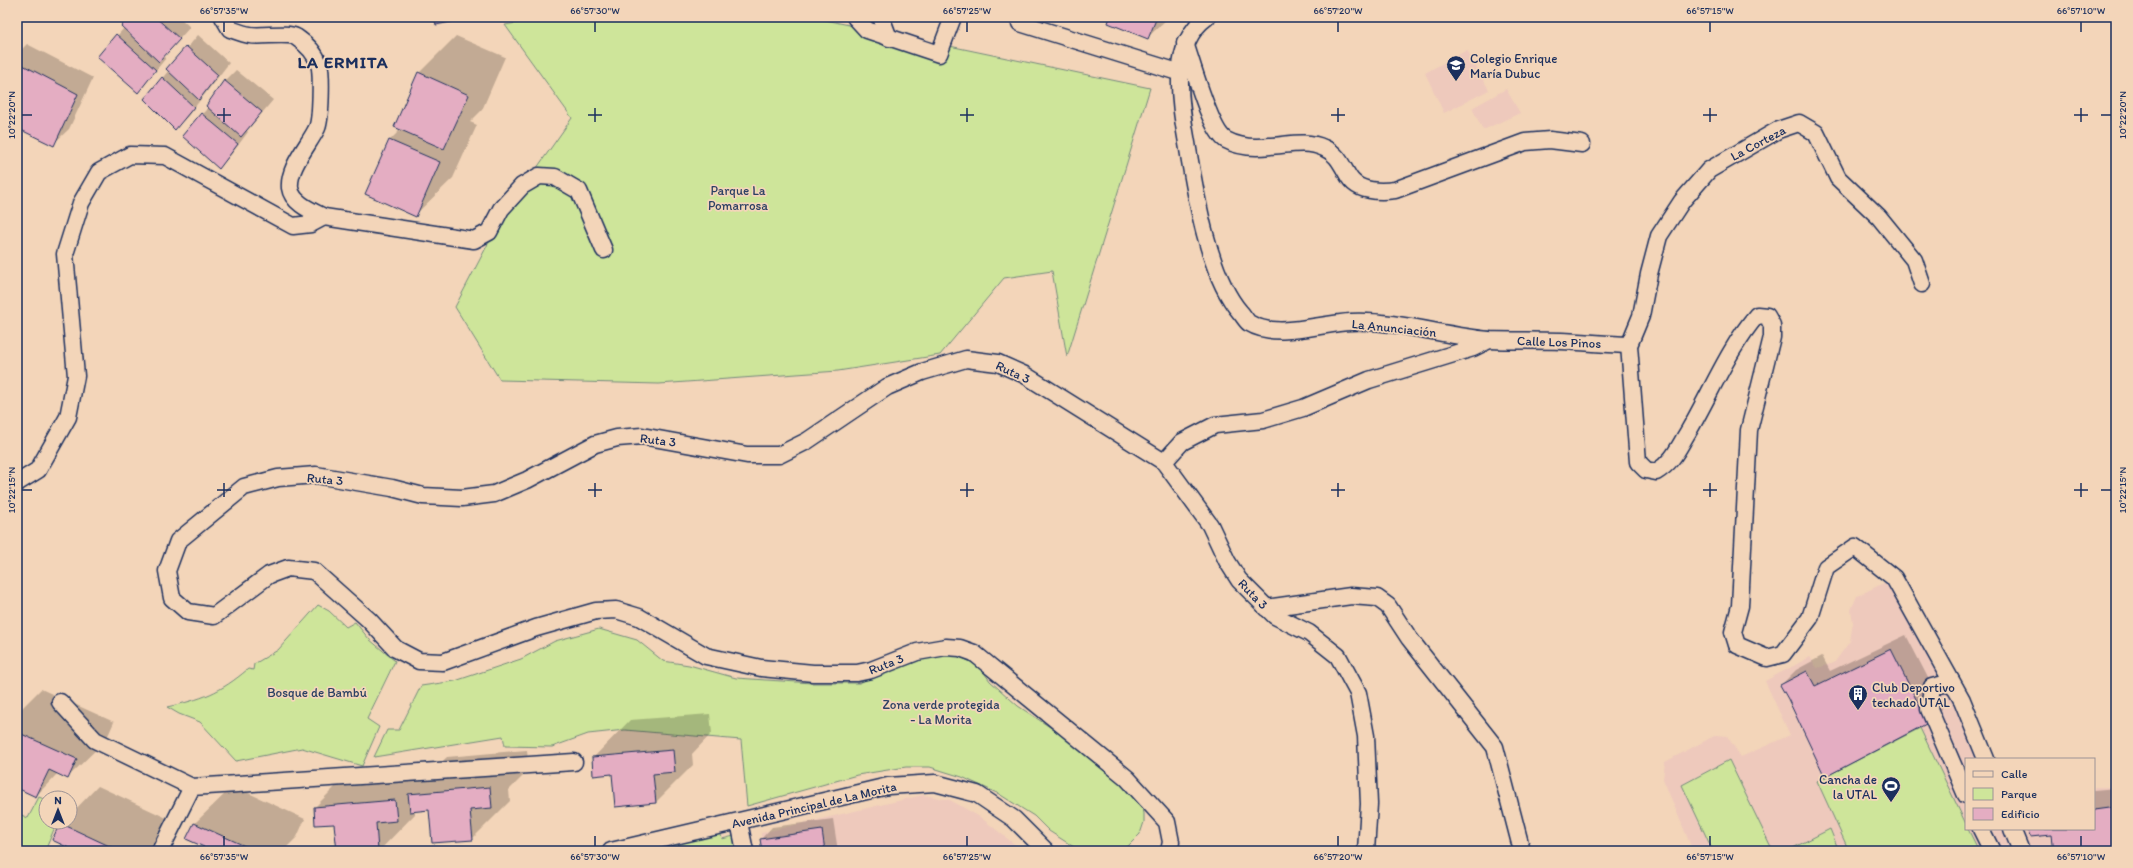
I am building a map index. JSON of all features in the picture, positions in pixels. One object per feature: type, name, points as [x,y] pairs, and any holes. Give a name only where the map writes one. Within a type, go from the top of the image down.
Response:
[{"type":"street","points":[[223,17],[230,29],[250,35],[294,36],[308,47],[319,65],[321,101],[318,126],[298,162],[290,188],[295,199],[324,217],[474,240],[488,232],[501,209],[522,186],[539,176],[555,177],[579,191],[604,250]]},
{"type":"street","points":[[855,17],[867,30],[939,54],[953,17]]},
{"type":"street","points":[[881,17],[889,38]]},
{"type":"street","name":"La Anunciación","points":[[1207,17],[1197,24],[1185,43],[1180,63],[1183,118],[1198,204],[1224,287],[1235,307],[1249,323],[1275,331],[1352,322],[1402,326],[1489,340]]},
{"type":"street","points":[[1020,23],[1181,73]]},
{"type":"street","points":[[1185,43],[1212,123],[1224,139],[1237,144],[1257,148],[1312,143],[1335,154],[1349,178],[1359,187],[1379,192],[1395,190],[1512,146],[1530,141],[1550,140],[1582,144]]},
{"type":"street","name":"La Corteza","points":[[1628,346],[1641,316],[1649,274],[1659,236],[1682,201],[1708,170],[1778,130],[1800,123],[1816,133],[1838,178],[1879,217],[1914,260],[1922,284]]},
{"type":"street","points":[[17,483],[38,470],[68,417],[76,376],[65,254],[81,203],[99,172],[130,155],[165,156],[293,226],[312,224],[324,217]]},
{"type":"street","points":[[1628,346],[1638,462],[1646,470],[1656,472],[1668,465],[1697,417],[1744,330],[1757,315],[1767,316],[1772,325],[1772,337],[1749,430],[1740,606],[1733,632],[1737,645],[1767,658],[1783,654],[1810,618],[1826,567],[1855,547],[1894,578],[1955,688],[1986,758]]},
{"type":"street","points":[[1164,462],[1182,442],[1215,425],[1263,420],[1303,408],[1369,380],[1473,348],[1489,340]]},
{"type":"street","name":"Calle Los Pinos","points":[[1489,340],[1562,341],[1628,346]]},
{"type":"street","name":"Ruta 3","points":[[1169,851],[1171,842],[1167,822],[1127,778],[974,654],[960,648],[946,647],[916,652],[857,674],[813,673],[761,668],[706,656],[639,617],[616,610],[596,610],[536,628],[443,662],[419,661],[396,649],[369,620],[314,571],[288,568],[269,575],[214,616],[188,612],[172,598],[167,571],[178,541],[244,487],[278,478],[316,475],[392,488],[423,496],[462,498],[494,494],[527,480],[595,444],[617,438],[642,436],[747,456],[779,455],[807,441],[887,387],[922,372],[966,359],[998,362],[1025,376],[1164,462],[1210,525],[1227,561],[1239,580],[1266,608],[1276,616],[1309,634],[1338,656],[1358,694],[1366,736],[1369,804],[1366,851]]},
{"type":"street","points":[[1266,608],[1351,596],[1377,598],[1388,606],[1410,638],[1495,747],[1522,851]]},
{"type":"street","points":[[1955,688],[1948,684],[1932,687],[1929,709],[1965,793]]},
{"type":"street","points":[[60,702],[95,740],[192,787],[574,762]]},
{"type":"street","name":"Avenida Principal de La Morita","points":[[611,851],[888,786],[935,783],[977,794],[1014,819],[1046,851]]},
{"type":"street","points":[[160,851],[192,787]]},
{"type":"street","points":[[739,822],[745,851]]},
{"type":"street","points":[[1982,830],[1992,851]]},
{"type":"street","points":[[2012,830],[2021,851]]},
{"type":"shaded area","name":"Colegio Enrique María Dubuc","points":[[1467,50],[1489,90],[1444,113],[1425,73]]},
{"type":"shaded area","points":[[1506,89],[1520,113],[1483,130],[1472,108]]},
{"type":"shaded area","points":[[1894,578],[1984,758],[1965,758],[1965,830],[2095,830],[2095,787],[2116,787],[2116,851],[1693,851],[1663,779],[1665,762],[1716,735],[1727,736],[1741,757],[1790,735],[1765,681],[1810,657],[1817,668],[1834,663],[1850,641],[1853,623],[1851,610],[1857,596]]},
{"type":"shaded area","points":[[923,795],[950,800],[980,817],[1023,851],[762,851],[761,833]]},
{"type":"green space","name":"Parque La Pomarrosa","points":[[550,17],[811,17],[1150,88],[1067,357],[1052,271],[1004,278],[940,355],[838,371],[659,384],[500,380],[455,307],[501,219],[572,118],[505,25]]},
{"type":"green space","name":"Bosque de Bambú","points":[[318,605],[329,611],[346,627],[355,622],[369,639],[395,661],[367,719],[379,727],[362,766],[302,748],[236,761],[200,722],[179,714],[167,707],[201,698],[228,684],[248,669],[253,670],[254,664],[278,650]]},
{"type":"green space","name":"Zona verde protegida - La Morita","points":[[599,629],[637,640],[663,661],[689,665],[736,678],[812,683],[859,683],[919,658],[955,654],[980,667],[990,681],[1018,706],[1059,733],[1083,753],[1122,781],[1140,803],[1144,813],[1144,822],[1140,834],[1123,851],[1084,851],[1077,849],[1049,831],[1034,816],[999,794],[962,777],[930,767],[906,767],[857,775],[747,806],[741,740],[625,730],[588,734],[552,747],[505,746],[503,736],[374,757],[387,730],[399,730],[421,686],[455,681],[521,659],[555,641]]},
{"type":"green space","name":"Cancha de la UTAL","points":[[1920,728],[1965,822],[1965,830],[1968,830],[1979,851],[1849,851],[1817,781]]},
{"type":"green space","points":[[1729,760],[1773,851],[1713,851],[1682,785]]},
{"type":"green space","points":[[38,799],[38,830],[54,830],[45,851],[17,851],[17,813],[28,818]]},
{"type":"green space","points":[[719,826],[722,839],[734,836],[737,851],[611,851]]},
{"type":"green space","name":"Cancha de la UTAL","points":[[1830,829],[1839,851],[1787,851]]},
{"type":"building","points":[[129,17],[155,17],[180,39],[159,62],[121,26]]},
{"type":"building","points":[[434,17],[475,17],[436,25]]},
{"type":"building","points":[[1110,17],[1157,17],[1148,39],[1108,23]]},
{"type":"building","points":[[116,34],[156,70],[138,93],[97,57]]},
{"type":"building","points":[[186,46],[218,75],[199,100],[166,69]]},
{"type":"building","points":[[17,62],[78,94],[54,146],[17,128]]},
{"type":"building","points":[[418,72],[469,95],[444,149],[394,127]]},
{"type":"building","points":[[162,77],[194,107],[175,130],[144,99]]},
{"type":"building","points":[[224,80],[262,112],[241,137],[206,106]]},
{"type":"building","points":[[201,113],[238,144],[219,169],[182,136]]},
{"type":"building","points":[[389,140],[440,162],[416,217],[365,194]]},
{"type":"building","name":"Club Deportivo techado UTAL","points":[[1891,649],[1928,723],[1825,777],[1780,685],[1807,671],[1815,686]]},
{"type":"building","points":[[17,732],[77,759],[68,779],[49,770],[39,790],[38,790],[36,797],[17,788]]},
{"type":"building","points":[[673,750],[675,772],[653,774],[656,803],[615,807],[612,774],[593,776],[592,757]]},
{"type":"building","points":[[490,787],[492,808],[470,810],[473,840],[432,843],[429,810],[410,812],[408,794]]},
{"type":"building","points":[[395,800],[397,821],[376,823],[378,851],[337,851],[334,824],[315,825],[314,807]]},
{"type":"building","points":[[2116,807],[2116,851],[2054,851],[2052,835],[2030,837],[2027,830],[2095,830],[2095,810]]},
{"type":"building","points":[[194,823],[256,851],[202,851],[204,847],[186,839]]},
{"type":"building","points":[[57,830],[75,830],[120,851],[68,851],[69,848],[52,840]]},
{"type":"building","points":[[822,830],[825,851],[762,851],[760,839]]},
{"type":"place","name":"Colegio Enrique María Dubuc","points":[[1456,82]]},
{"type":"place","name":"Club Deportivo techado UTAL","points":[[1858,711]]},
{"type":"place","name":"Cancha de la UTAL","points":[[1891,803]]},
{"type":"district","name":"LA ERMITA","points":[[343,62]]}]
